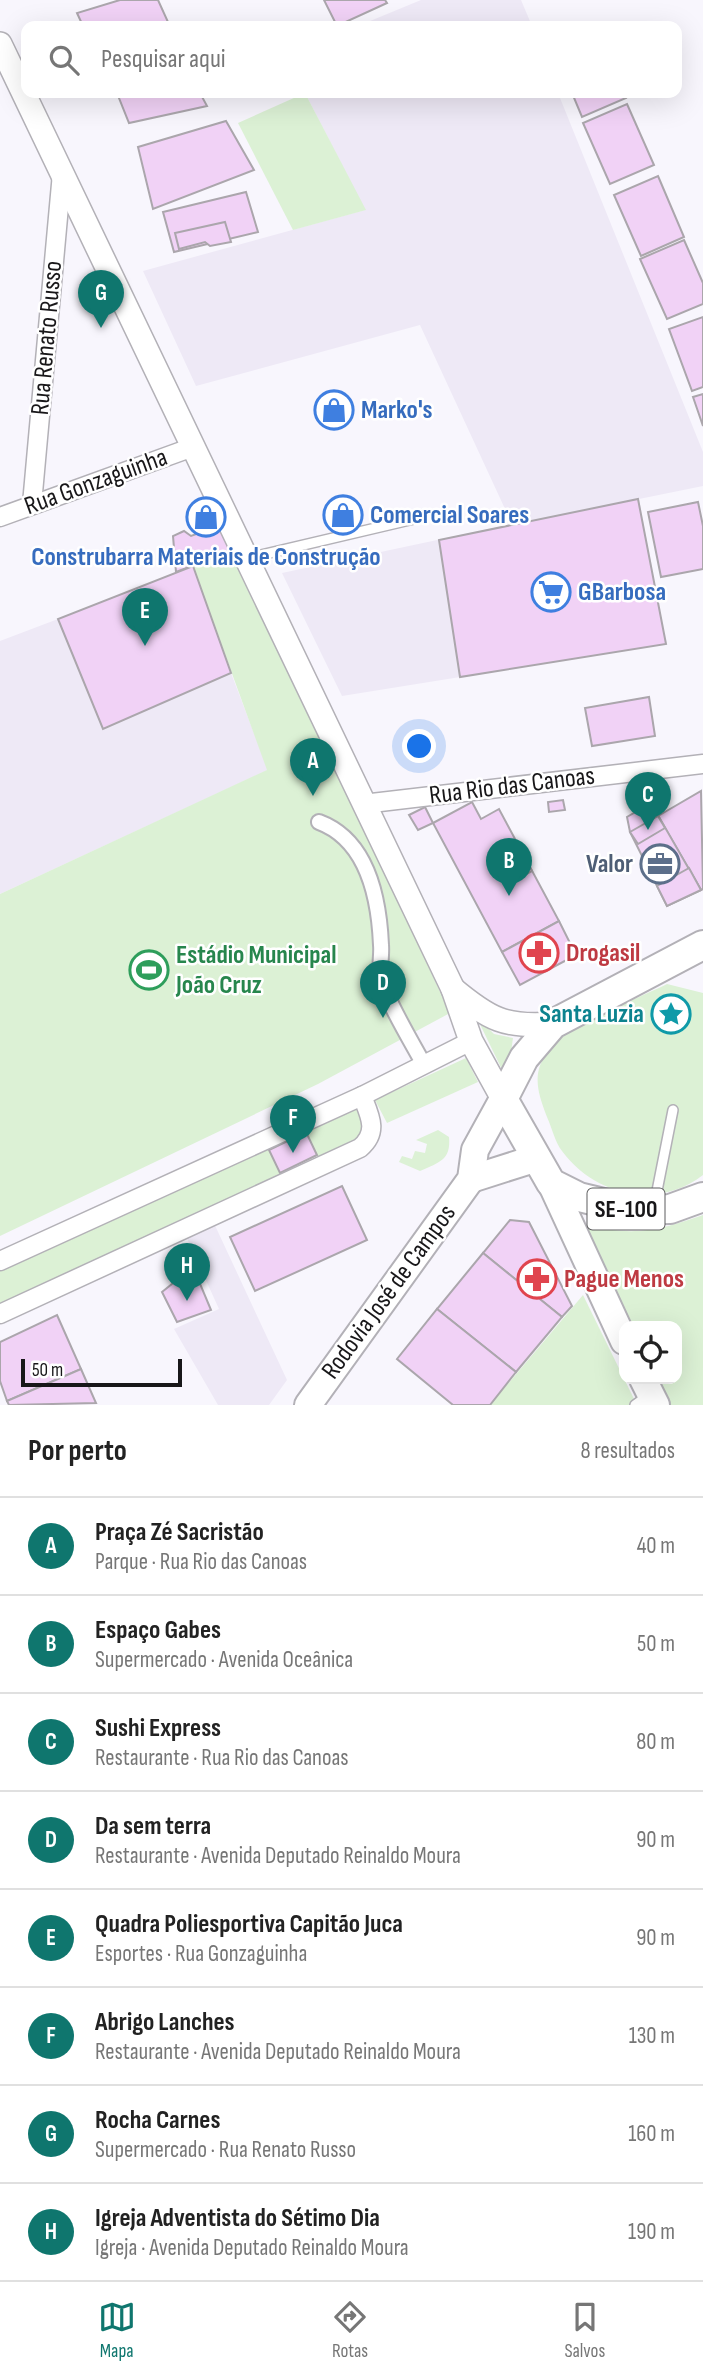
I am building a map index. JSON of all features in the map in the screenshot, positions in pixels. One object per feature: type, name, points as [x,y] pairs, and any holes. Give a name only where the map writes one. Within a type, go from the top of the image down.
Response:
[{"type":"main road","name":"Rodovia José de Campos","points":[[308,1405],[471,1179],[475,1150],[524,1058],[553,1024],[703,945]]},
{"type":"main road","points":[[666,964],[703,972]]},
{"type":"main road","name":"SE-100","points":[[503,1099],[551,1183],[619,1330]]},
{"type":"main road","name":"Rodovia José de Campos","points":[[471,1179],[537,1158]]},
{"type":"main road","name":"SE-100","points":[[551,1183],[598,1203],[653,1212],[703,1197]]},
{"type":"street","points":[[0,44],[21,88]]},
{"type":"street","points":[[26,98],[453,989],[471,1041],[503,1099]]},
{"type":"street","name":"Rua Renato Russo","points":[[32,504],[62,173]]},
{"type":"street","name":"Rua Gonzaguinha","points":[[0,517],[193,447]]},
{"type":"street","name":"Rua Rio das Canoas","points":[[363,804],[703,764]]},
{"type":"street","points":[[319,822],[341,833],[365,866],[378,919],[380,979],[424,1065]]},
{"type":"street","points":[[453,989],[497,1021],[514,1026],[553,1024]]},
{"type":"street","points":[[0,1261],[362,1096],[471,1041]]},
{"type":"street","points":[[0,1314],[360,1148],[370,1139],[372,1131],[362,1096]]},
{"type":"lane","points":[[246,558],[414,519]]},
{"type":"lane","points":[[653,1212],[674,1110]]},
{"type":"shaded area","points":[[421,0],[521,0],[530,21],[370,21]]},
{"type":"shaded area","points":[[308,98],[560,98],[703,452],[703,486],[639,499],[666,644],[342,696],[282,573],[512,524],[420,325],[196,386],[143,271],[365,210]]},
{"type":"shaded area","points":[[58,619],[103,729],[231,673],[268,770],[0,894],[0,641]]},
{"type":"shaded area","points":[[212,1219],[287,1380],[269,1405],[218,1405],[174,1329],[219,1309],[184,1232]]},
{"type":"green space","points":[[294,98],[308,98],[366,210],[293,230],[238,123]]},
{"type":"green space","name":"Estádio Municipal João Cruz","points":[[234,550],[450,1013],[318,1084],[0,1236],[0,894],[267,770],[193,566]]},
{"type":"green space","points":[[667,984],[703,993],[703,1175],[685,1186],[667,1192],[647,1195],[628,1193],[609,1188],[592,1179],[562,1151],[541,1099],[538,1074],[550,1048],[572,1030]]},
{"type":"green space","points":[[476,1016],[494,1034],[513,1038],[507,1080]]},
{"type":"green space","points":[[466,1058],[478,1082],[387,1123],[375,1100]]},
{"type":"green space","points":[[362,1096],[372,1131],[322,1166],[317,1156],[280,1173],[286,1185],[0,1314],[0,1261]]},
{"type":"green space","points":[[438,1130],[449,1137],[448,1151],[443,1159],[420,1171],[399,1162],[402,1156],[412,1159],[415,1151],[425,1153],[427,1144],[416,1140]]},
{"type":"green space","points":[[703,1215],[703,1405],[666,1405],[656,1384],[682,1384],[682,1321],[628,1321],[583,1225],[644,1231]]},
{"type":"green space","points":[[583,1295],[619,1368],[619,1384],[627,1384],[637,1405],[490,1405]]},
{"type":"building","points":[[120,0],[158,0],[168,21],[81,21],[77,13]]},
{"type":"building","points":[[324,0],[385,0],[387,3],[348,21],[334,21]]},
{"type":"building","points":[[119,98],[203,98],[207,106],[129,123]]},
{"type":"building","points":[[574,98],[626,98],[582,117]]},
{"type":"building","points":[[627,104],[654,165],[610,184],[583,123]]},
{"type":"building","points":[[226,121],[254,170],[153,209],[138,147]]},
{"type":"building","points":[[658,176],[684,237],[641,256],[614,195]]},
{"type":"building","points":[[246,192],[258,232],[174,252],[163,212]]},
{"type":"building","points":[[225,222],[231,242],[210,246],[205,242],[179,249],[175,233]]},
{"type":"building","points":[[684,240],[703,283],[703,304],[667,319],[640,259]]},
{"type":"building","points":[[703,317],[703,387],[692,391],[669,329]]},
{"type":"building","points":[[703,394],[703,426],[693,397]]},
{"type":"building","name":"GBarbosa","points":[[638,499],[666,644],[460,677],[439,540]]},
{"type":"building","points":[[698,502],[703,526],[703,569],[661,577],[648,512]]},
{"type":"building","points":[[222,525],[234,550],[176,572],[173,536],[184,531],[191,536]]},
{"type":"building","points":[[193,566],[231,673],[103,729],[58,619]]},
{"type":"building","points":[[649,697],[655,736],[592,746],[585,708]]},
{"type":"building","points":[[701,791],[703,889],[701,890],[658,816]]},
{"type":"building","points":[[563,800],[565,810],[549,812],[548,802]]},
{"type":"building","points":[[472,802],[481,819],[499,809],[559,921],[502,952],[433,823]]},
{"type":"building","points":[[651,803],[701,890],[667,906],[630,832],[627,817]]},
{"type":"building","points":[[425,807],[433,823],[418,830],[409,815]]},
{"type":"building","points":[[658,816],[665,828],[638,844],[630,832]]},
{"type":"building","points":[[525,858],[532,871],[513,881],[506,868]]},
{"type":"building","points":[[689,868],[701,890],[667,906],[657,886]]},
{"type":"building","name":"Drogasil","points":[[559,921],[576,955],[520,985],[502,952]]},
{"type":"building","points":[[306,1132],[317,1155],[280,1173],[269,1150]]},
{"type":"building","points":[[342,1186],[367,1240],[255,1291],[230,1237]]},
{"type":"building","name":"Pague Menos","points":[[510,1220],[529,1222],[572,1306],[562,1317],[483,1253]]},
{"type":"building","points":[[483,1253],[562,1317],[516,1372],[437,1309]]},
{"type":"building","points":[[193,1267],[211,1310],[177,1322],[162,1292]]},
{"type":"building","points":[[437,1309],[516,1372],[490,1405],[453,1405],[397,1359]]},
{"type":"building","points":[[57,1315],[81,1369],[7,1401],[0,1381],[0,1342]]},
{"type":"building","points":[[81,1369],[96,1403],[9,1405],[7,1401]]},
{"type":"place","name":"Rocha Carnes","points":[[101,328]]},
{"type":"place","name":"Marko's","points":[[334,410]]},
{"type":"place","name":"Comercial Soares","points":[[343,515]]},
{"type":"place","name":"Construbarra Materiais de Construção","points":[[206,517]]},
{"type":"place","name":"GBarbosa","points":[[551,592]]},
{"type":"place","name":"Quadra Poliesportiva Capitão Juca","points":[[145,646]]},
{"type":"place","name":"Praça Zé Sacristão","points":[[313,796]]},
{"type":"place","name":"Sushi Express","points":[[648,830]]},
{"type":"place","name":"Valor","points":[[660,864]]},
{"type":"place","name":"Espaço Gabes","points":[[509,896]]},
{"type":"place","name":"Drogasil","points":[[539,953]]},
{"type":"place","name":"Estádio Municipal João Cruz","points":[[149,970]]},
{"type":"place","name":"Santa Luzia","points":[[671,1014]]},
{"type":"place","name":"Da sem terra","points":[[383,1018]]},
{"type":"place","name":"Abrigo Lanches","points":[[293,1153]]},
{"type":"place","name":"Pague Menos","points":[[537,1279]]},
{"type":"place","name":"Igreja Adventista do Sétimo Dia","points":[[187,1301]]}]
